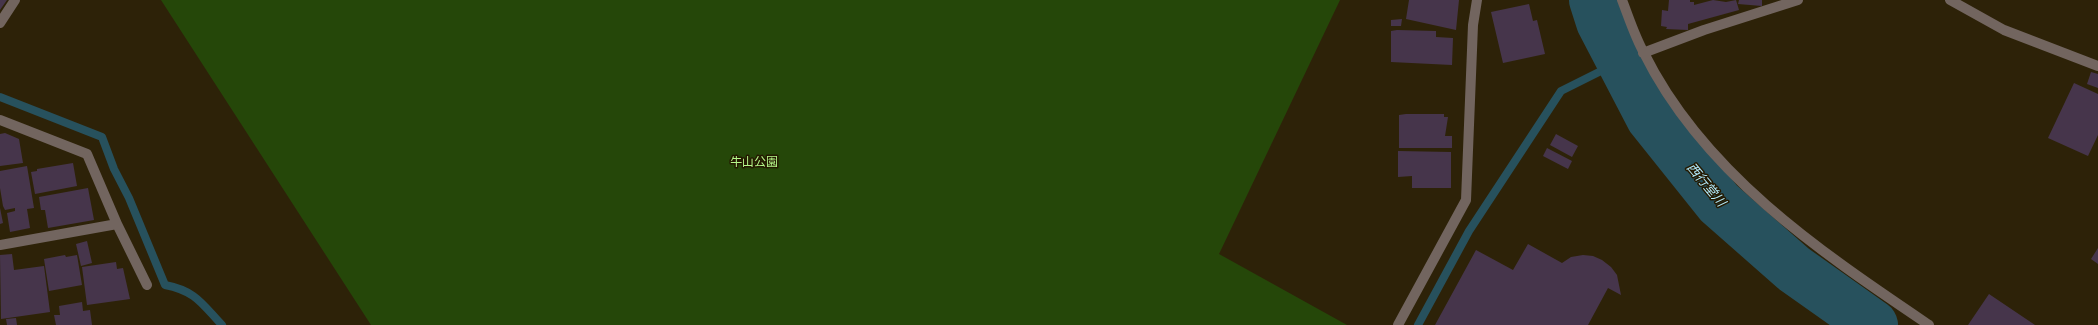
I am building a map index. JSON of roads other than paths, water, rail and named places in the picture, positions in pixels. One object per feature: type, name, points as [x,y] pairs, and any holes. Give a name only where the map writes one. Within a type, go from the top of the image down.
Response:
[{"type":"street","points":[[0,23],[15,0]]},
{"type":"street","points":[[1398,325],[1466,200],[1473,25],[1477,0]]},
{"type":"street","points":[[1622,0],[1643,53],[1673,104],[1715,155],[1782,219],[1848,270],[1929,325]]},
{"type":"street","points":[[1643,53],[1704,30],[1798,0]]},
{"type":"street","points":[[1950,0],[2004,30],[2098,66]]},
{"type":"street","points":[[0,120],[87,154],[117,224],[147,285]]},
{"type":"street","points":[[0,245],[117,224]]},
{"type":"waterway","name":"西行堂川","points":[[1594,0],[1601,22],[1651,118],[1719,203],[1794,269],[1873,325]]},
{"type":"waterway","points":[[1418,325],[1469,231],[1561,91],[1621,61]]},
{"type":"waterway","points":[[0,97],[102,137],[114,169],[129,198],[165,285],[184,291],[198,299],[222,325]]},
{"type":"park label","name":"牛山公園","points":[[754,162]]}]
